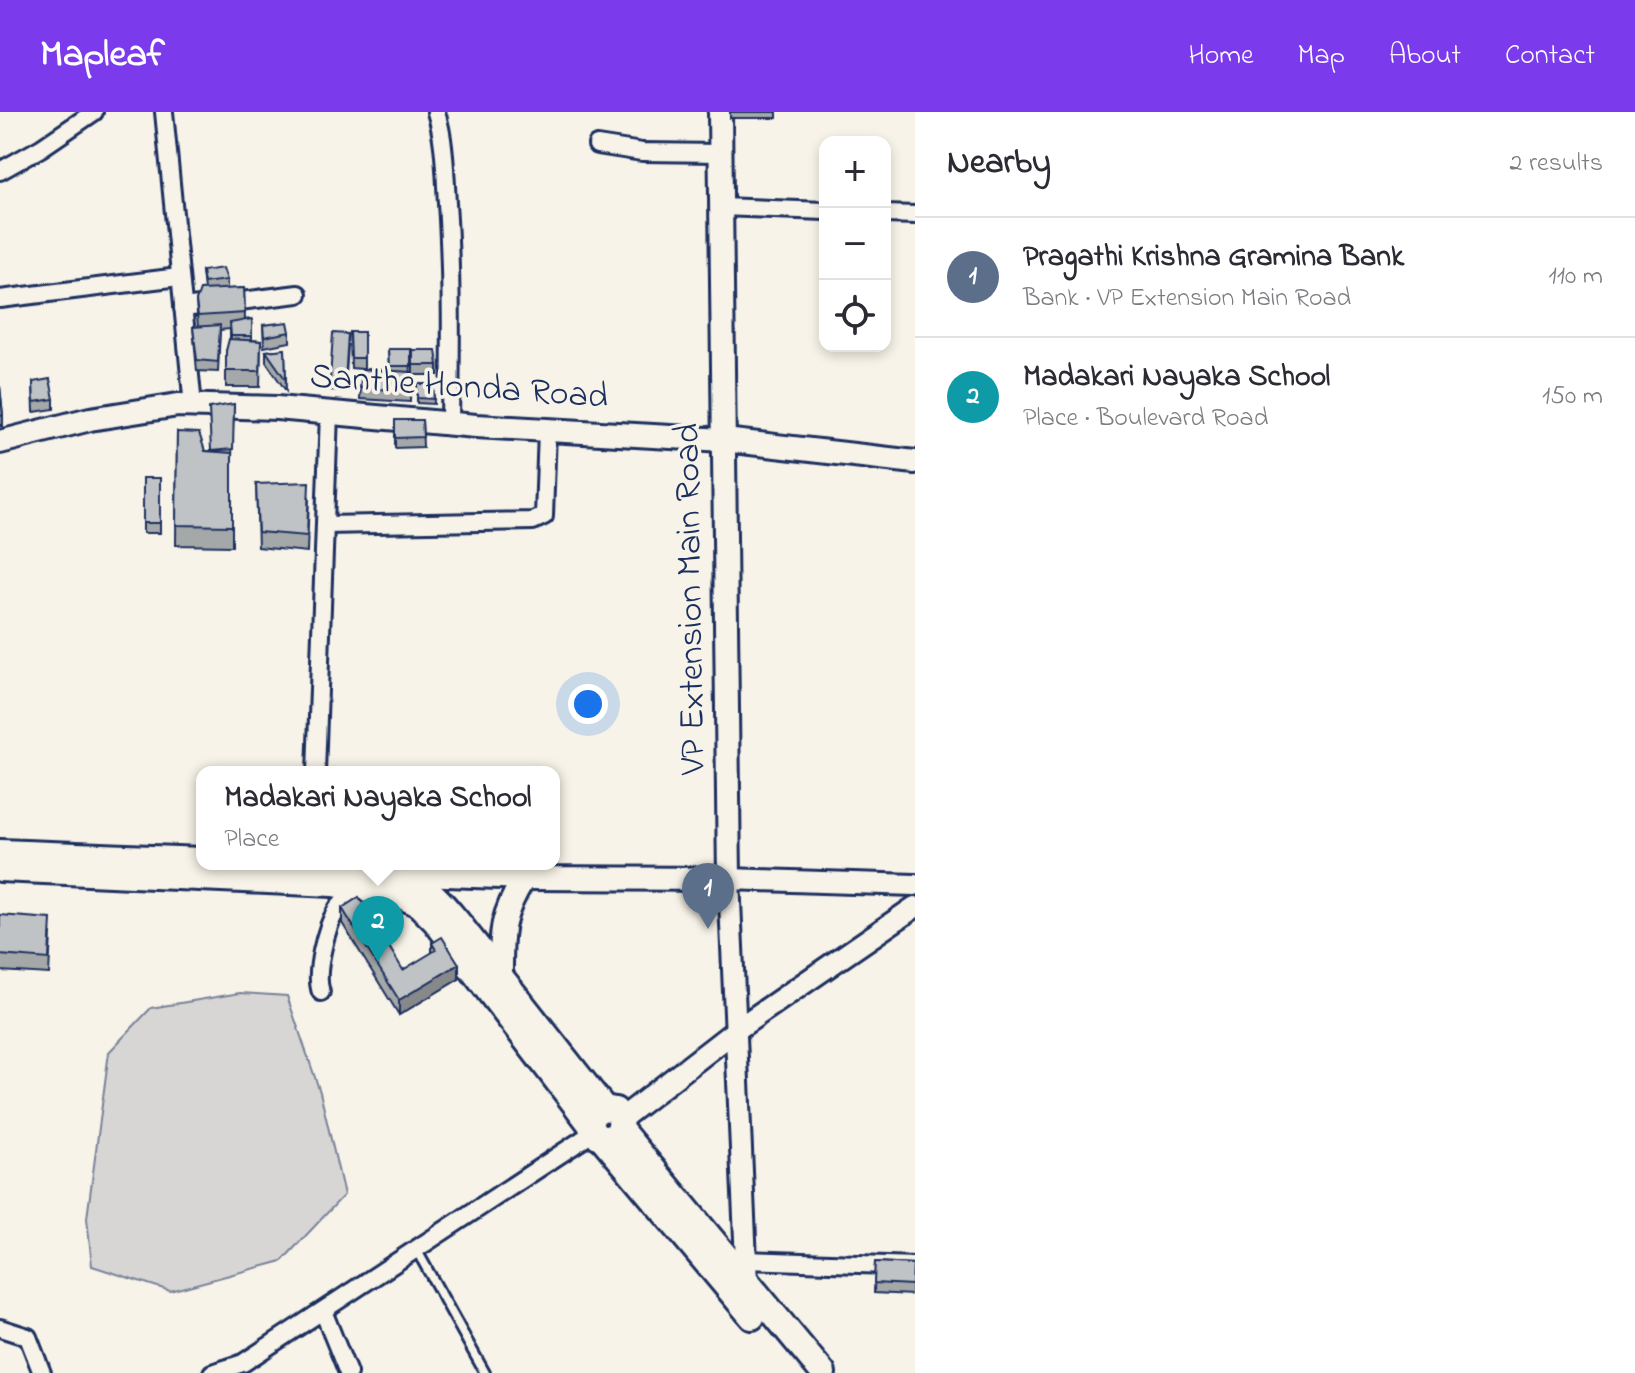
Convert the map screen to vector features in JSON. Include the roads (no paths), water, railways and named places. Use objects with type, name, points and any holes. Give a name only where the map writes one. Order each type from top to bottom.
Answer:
[{"type":"main road","name":"VP Extension Main Road","points":[[720,112],[729,879]]},
{"type":"main road","name":"Santhe Honda Road","points":[[0,442],[90,419],[178,405],[277,408],[547,430],[724,440],[915,462]]},
{"type":"main road","points":[[0,852],[196,860]]},
{"type":"main road","points":[[0,869],[370,880],[729,879]]},
{"type":"main road","points":[[332,870],[370,880],[422,887],[439,900],[501,976],[605,1125]]},
{"type":"main road","points":[[501,976],[505,912],[524,878]]},
{"type":"main road","points":[[370,880],[418,904],[435,921],[605,1125],[823,1373]]},
{"type":"main road","points":[[742,1279],[801,1373]]},
{"type":"street","points":[[0,171],[94,112]]},
{"type":"street","points":[[164,112],[193,406]]},
{"type":"street","points":[[436,112],[442,132],[449,227],[452,295],[450,423]]},
{"type":"street","points":[[597,145],[642,152],[720,153]]},
{"type":"street","points":[[721,207],[819,211]]},
{"type":"street","points":[[891,214],[915,215]]},
{"type":"street","points":[[0,299],[179,277]]},
{"type":"street","points":[[183,308],[298,294]]},
{"type":"street","points":[[316,766],[329,413]]},
{"type":"street","points":[[325,525],[533,521],[544,516],[547,430]]},
{"type":"street","points":[[915,885],[729,879],[742,1279],[915,1266]]},
{"type":"street","points":[[321,992],[318,984],[325,939],[336,910],[370,880]]},
{"type":"street","points":[[212,1373],[245,1368],[323,1311],[605,1125],[915,907]]},
{"type":"street","points":[[323,1311],[348,1373]]},
{"type":"street","points":[[0,1328],[28,1337],[42,1373]]},
{"type":"lane","points":[[416,1249],[485,1373]]},
{"type":"place","name":"Pragathi Krishna Gramina Bank","points":[[708,929]]},
{"type":"place","name":"Madakari Nayaka School","points":[[378,962]]}]
